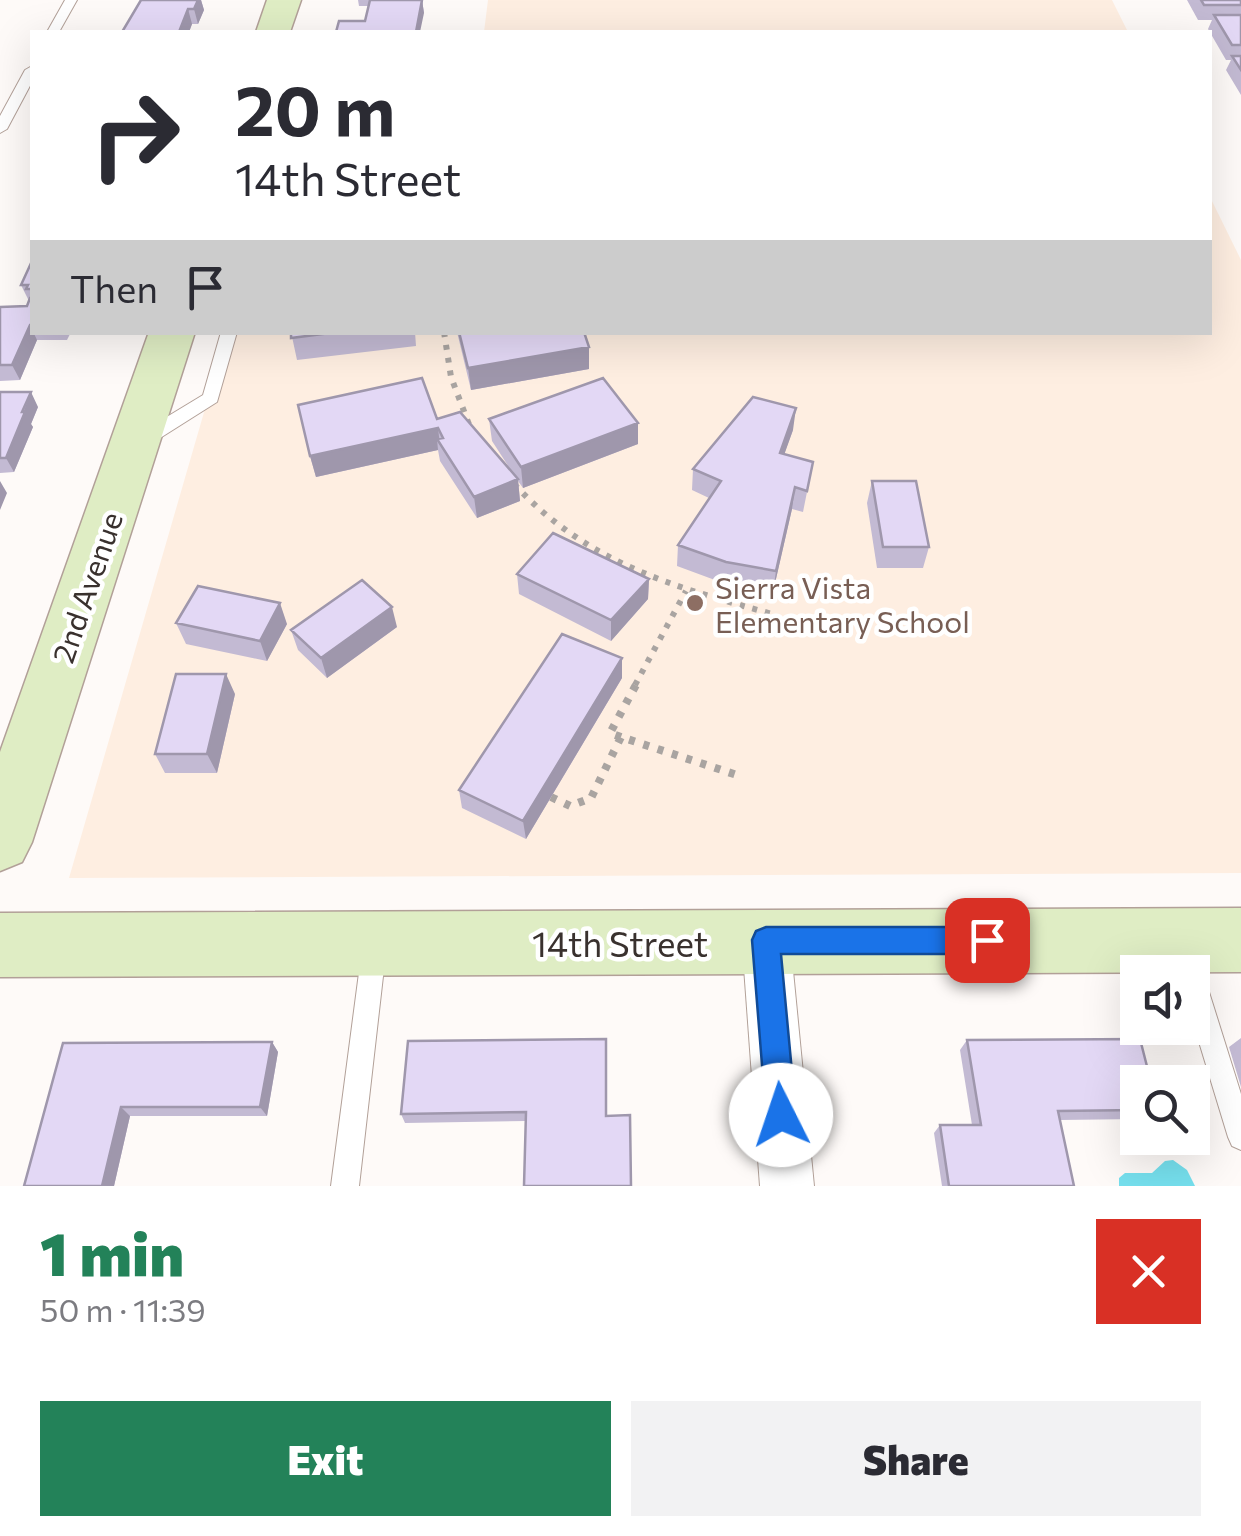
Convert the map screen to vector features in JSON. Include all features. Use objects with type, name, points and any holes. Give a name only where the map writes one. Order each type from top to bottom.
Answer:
[{"type":"street","points":[[274,30],[284,0]]},
{"type":"street","name":"2nd Avenue","points":[[0,842],[171,335]]},
{"type":"street","points":[[766,940],[787,1186]]},
{"type":"street","name":"14th Street","points":[[0,945],[766,940],[1151,955]]},
{"type":"lane","points":[[54,30],[71,0]]},
{"type":"lane","points":[[0,129],[30,74]]},
{"type":"lane","points":[[133,446],[211,398],[229,335]]},
{"type":"lane","points":[[344,1186],[375,944]]},
{"type":"lane","points":[[1210,994],[1241,1138]]},
{"type":"path","points":[[444,335],[451,377],[471,430]]},
{"type":"path","points":[[506,475],[530,504],[587,548],[660,584],[776,615]]},
{"type":"path","points":[[686,590],[610,732],[740,776]]},
{"type":"path","points":[[550,797],[570,806],[591,798],[621,737]]},
{"type":"shaded area","points":[[488,0],[1112,0],[1127,30],[484,30]]},
{"type":"shaded area","name":"Sierra Vista Elementary School","points":[[1212,201],[1241,260],[1241,873],[69,878],[226,335],[1212,335]]},
{"type":"water","points":[[1173,1160],[1187,1170],[1195,1186],[1119,1186],[1119,1178],[1125,1173],[1152,1173],[1165,1161]]},
{"type":"building","points":[[141,0],[198,0],[194,9],[188,9],[180,30],[123,30]]},
{"type":"building","points":[[370,0],[422,0],[416,30],[337,30],[339,21],[365,21]]},
{"type":"building","points":[[1201,0],[1241,0],[1241,5],[1204,5]]},
{"type":"building","points":[[1214,15],[1241,15],[1241,45],[1232,45]]},
{"type":"building","points":[[1232,56],[1241,56],[1241,70]]},
{"type":"building","points":[[30,265],[30,289],[21,285]]},
{"type":"building","points":[[30,298],[30,325],[12,365],[0,365],[0,307],[27,306]]},
{"type":"building","points":[[460,335],[585,335],[589,347],[468,368]]},
{"type":"building","points":[[422,378],[437,419],[460,412],[518,479],[474,497],[437,439],[443,438],[438,428],[310,456],[298,405]]},
{"type":"building","points":[[603,378],[638,423],[521,467],[489,419]]},
{"type":"building","points":[[0,392],[31,392],[6,458],[0,458]]},
{"type":"building","points":[[753,397],[796,408],[780,453],[813,462],[807,491],[795,487],[776,571],[726,562],[678,545],[721,481],[693,469]]},
{"type":"building","points":[[872,481],[916,481],[929,547],[883,547]]},
{"type":"building","points":[[553,533],[649,579],[611,620],[517,574]]},
{"type":"building","points":[[362,580],[392,607],[321,658],[291,630]]},
{"type":"building","points":[[198,586],[280,603],[260,641],[176,623]]},
{"type":"building","points":[[562,634],[622,658],[523,821],[459,790]]},
{"type":"building","points":[[176,674],[226,674],[207,754],[155,754]]},
{"type":"building","points":[[606,1039],[606,1116],[630,1115],[631,1186],[524,1186],[526,1112],[401,1114],[408,1041]]},
{"type":"building","points":[[1120,1039],[1120,1045],[1142,1045],[1147,1065],[1120,1065],[1120,1110],[1058,1111],[1074,1186],[949,1186],[940,1125],[981,1125],[967,1040]]},
{"type":"building","points":[[272,1042],[260,1107],[121,1107],[102,1186],[24,1186],[63,1043]]},
{"type":"place","name":"Sierra Vista Elementary School","points":[[695,603]]},
{"type":"route","points":[[781,1115],[766,940],[987,940]]}]
